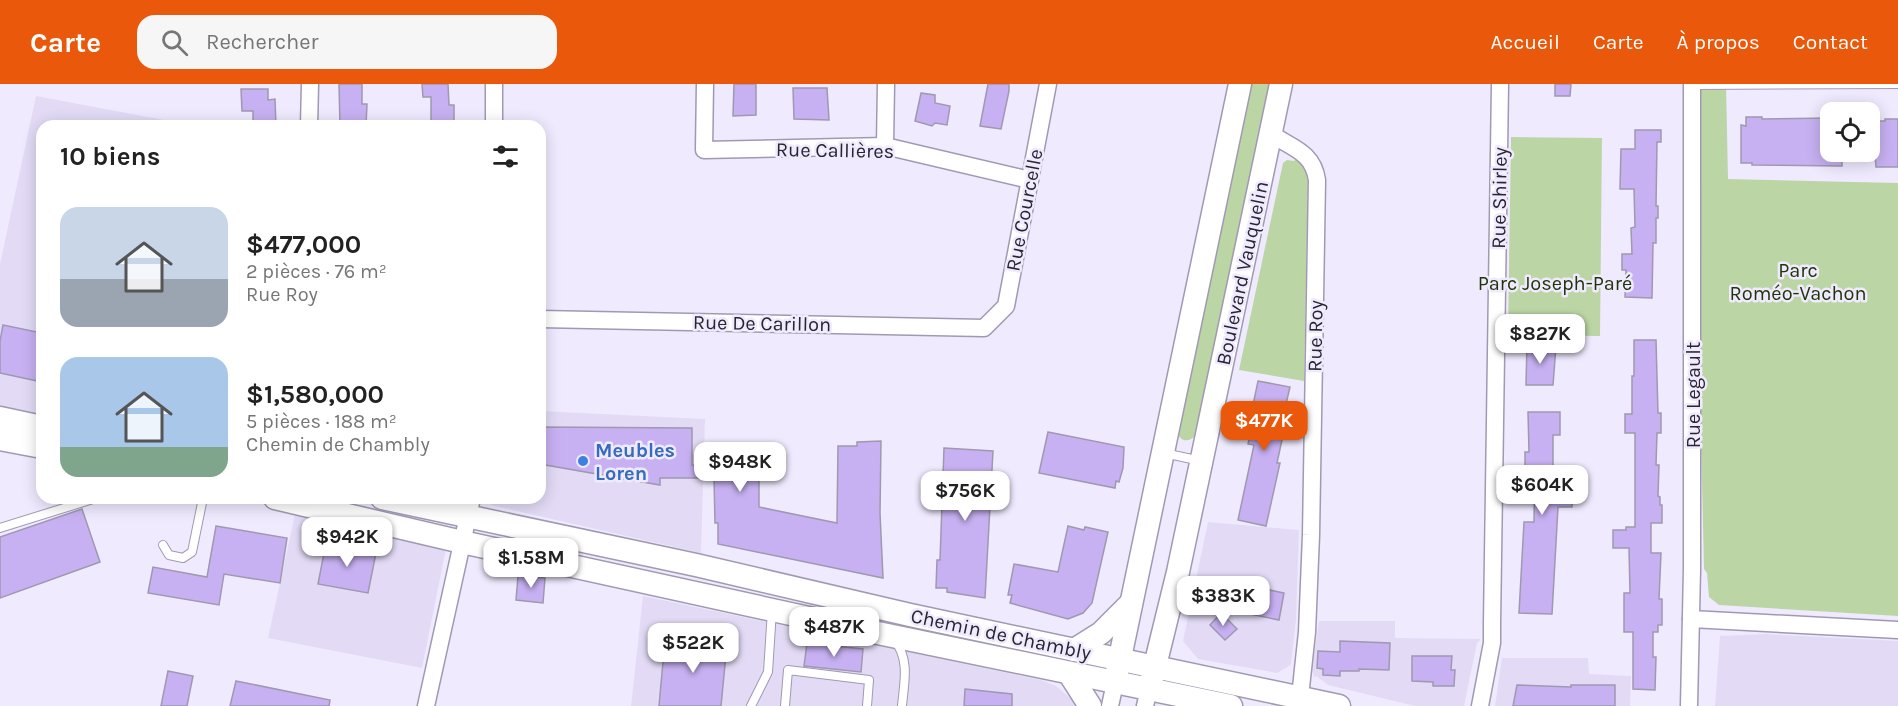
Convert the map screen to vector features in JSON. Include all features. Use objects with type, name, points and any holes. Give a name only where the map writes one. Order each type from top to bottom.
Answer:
[{"type":"main road","name":"Boulevard Vauquelin","points":[[1115,683],[1240,84]]},
{"type":"main road","name":"Boulevard Vauquelin","points":[[1150,687],[1178,572],[1281,84]]},
{"type":"main road","points":[[0,418],[36,426]]},
{"type":"main road","points":[[0,439],[36,446]]},
{"type":"main road","name":"Chemin de Chambly","points":[[300,504],[462,542],[1115,683],[1339,706]]},
{"type":"main road","name":"Chemin de Chambly","points":[[441,504],[471,507],[696,565],[901,613],[1120,659],[1150,687],[1231,706]]},
{"type":"main road","points":[[1074,650],[1101,633],[1131,603]]},
{"type":"main road","points":[[1070,673],[1090,706]]},
{"type":"street","points":[[309,120],[310,84]]},
{"type":"street","points":[[494,84],[494,120]]},
{"type":"street","name":"Rue Callières","points":[[705,84],[704,150],[885,146],[1029,180]]},
{"type":"street","points":[[885,146],[886,84]]},
{"type":"street","name":"Rue Courcelle","points":[[984,328],[1006,306],[1048,84]]},
{"type":"street","name":"Rue Shirley","points":[[1480,706],[1492,643],[1500,84]]},
{"type":"street","name":"Rue Legault","points":[[1689,706],[1693,368],[1692,84]]},
{"type":"street","name":"Rue Roy","points":[[1270,134],[1307,156],[1312,162],[1317,180],[1311,535],[1307,632],[1299,702]]},
{"type":"street","name":"Rue De Carillon","points":[[546,319],[984,328]]},
{"type":"street","points":[[426,706],[471,507]]},
{"type":"street","points":[[1690,619],[1898,630]]},
{"type":"street","points":[[1110,706],[1115,683]]},
{"type":"lane","points":[[1692,84],[1898,84]]},
{"type":"lane","points":[[1163,453],[1201,462]]},
{"type":"lane","points":[[0,528],[77,504]]},
{"type":"lane","points":[[163,545],[169,555],[183,558],[192,552],[202,504]]},
{"type":"lane","points":[[752,706],[768,672],[772,610]]},
{"type":"lane","points":[[892,636],[901,648],[906,662],[902,706]]},
{"type":"lane","points":[[785,706],[788,670],[869,680],[867,706]]},
{"type":"shaded area","points":[[36,96],[164,120],[36,120],[36,426],[0,418],[0,264]]},
{"type":"shaded area","points":[[546,411],[705,419],[701,553],[491,505],[546,504]]},
{"type":"shaded area","points":[[295,514],[446,549],[422,668],[268,638]]},
{"type":"shaded area","points":[[1208,522],[1299,530],[1296,620],[1291,664],[1277,673],[1198,659],[1183,641]]},
{"type":"shaded area","points":[[643,596],[1041,680],[1056,686],[1076,703],[1076,706],[631,706]]},
{"type":"shaded area","points":[[1319,621],[1395,621],[1395,638],[1481,639],[1477,643],[1464,706],[1415,706],[1328,685],[1316,676],[1314,677],[1312,668]]},
{"type":"shaded area","points":[[1766,634],[1898,641],[1898,706],[1715,706],[1720,636]]},
{"type":"shaded area","points":[[1502,658],[1588,658],[1589,674],[1631,676],[1630,706],[1495,706]]},
{"type":"green space","points":[[1250,84],[1272,84],[1196,435],[1185,440],[1180,438],[1177,432]]},
{"type":"green space","name":"Parc Roméo-Vachon","points":[[1693,84],[1726,84],[1728,179],[1898,183],[1898,616],[1719,605],[1709,597],[1707,573],[1704,569]]},
{"type":"green space","name":"Parc Joseph-Paré","points":[[1511,137],[1602,138],[1600,336],[1508,335]]},
{"type":"green space","points":[[1296,159],[1305,166],[1308,175],[1304,381],[1239,370],[1283,163]]},
{"type":"building","points":[[339,84],[362,84],[362,104],[367,104],[366,120],[340,120]]},
{"type":"building","points":[[422,84],[448,84],[449,105],[454,105],[454,120],[431,120],[431,97],[423,97]]},
{"type":"building","points":[[734,84],[756,84],[756,115],[733,116]]},
{"type":"building","points":[[988,84],[1009,84],[1001,129],[980,126]]},
{"type":"building","points":[[1555,84],[1571,84],[1570,96],[1555,96]]},
{"type":"building","points":[[793,88],[827,88],[829,120],[794,119]]},
{"type":"building","points":[[241,89],[268,89],[268,100],[275,99],[276,120],[253,120],[253,111],[242,111]]},
{"type":"building","points":[[921,93],[935,95],[935,103],[950,106],[947,125],[935,123],[932,126],[915,121]]},
{"type":"building","points":[[1746,117],[1820,118],[1820,162],[1842,162],[1842,166],[1741,163],[1741,125],[1746,126]]},
{"type":"building","points":[[1885,119],[1898,119],[1898,167],[1876,167],[1876,162],[1880,162],[1880,121],[1885,121]]},
{"type":"building","points":[[1635,130],[1661,130],[1661,142],[1657,142],[1656,206],[1658,206],[1658,218],[1656,218],[1656,243],[1653,243],[1652,298],[1625,297],[1626,270],[1622,270],[1622,254],[1632,254],[1631,228],[1635,227],[1634,189],[1620,189],[1621,149],[1635,149]]},
{"type":"building","points":[[3,325],[36,332],[36,381],[0,373],[0,341]]},
{"type":"building","points":[[1634,340],[1656,340],[1658,413],[1661,413],[1661,433],[1657,433],[1656,465],[1659,465],[1658,496],[1660,505],[1662,505],[1662,523],[1651,523],[1651,553],[1661,553],[1659,599],[1662,599],[1662,625],[1658,625],[1658,632],[1653,632],[1653,657],[1656,657],[1655,690],[1633,689],[1633,632],[1624,632],[1624,593],[1630,593],[1629,548],[1613,548],[1613,530],[1635,527],[1635,433],[1625,433],[1625,414],[1632,414]]},
{"type":"building","points":[[1527,344],[1556,346],[1553,385],[1526,385]]},
{"type":"building","points":[[1258,381],[1290,387],[1281,425],[1285,426],[1277,463],[1280,463],[1266,526],[1238,520],[1254,445],[1248,444],[1257,406],[1253,405]]},
{"type":"building","points":[[1528,412],[1560,412],[1560,435],[1553,435],[1553,484],[1573,484],[1572,507],[1558,507],[1552,614],[1519,613],[1524,522],[1534,522],[1535,474],[1525,474],[1525,452],[1529,452]]},
{"type":"building","points":[[546,427],[692,428],[692,465],[759,466],[759,507],[837,523],[838,446],[857,446],[857,442],[881,441],[880,513],[883,578],[718,544],[714,478],[660,478],[660,485],[546,465]]},
{"type":"building","points":[[1048,432],[1124,447],[1123,468],[1115,488],[1039,473]]},
{"type":"building","points":[[944,448],[993,451],[985,598],[947,592],[947,588],[936,588],[937,560],[940,560]]},
{"type":"building","points":[[82,509],[100,562],[0,598],[0,537]]},
{"type":"building","points":[[216,526],[287,538],[280,583],[224,574],[219,605],[148,593],[153,567],[207,577]]},
{"type":"building","points":[[1068,526],[1108,532],[1092,603],[1083,613],[1068,619],[1010,603],[1012,595],[1008,595],[1014,564],[1058,572]]},
{"type":"building","points":[[326,543],[376,553],[368,593],[318,584]]},
{"type":"building","points":[[518,576],[545,578],[543,603],[516,600]]},
{"type":"building","points":[[1240,584],[1284,593],[1279,620],[1235,611]]},
{"type":"building","points":[[1221,613],[1237,629],[1225,640],[1210,625]]},
{"type":"building","points":[[665,640],[727,644],[721,706],[659,706]]},
{"type":"building","points":[[1340,641],[1390,643],[1389,670],[1359,669],[1359,671],[1340,671],[1340,676],[1323,675],[1323,669],[1317,668],[1318,651],[1340,652]]},
{"type":"building","points":[[807,643],[863,649],[861,672],[804,666]]},
{"type":"building","points":[[1412,656],[1452,656],[1451,670],[1455,670],[1454,686],[1433,686],[1433,682],[1412,681]]},
{"type":"building","points":[[168,671],[193,676],[187,706],[161,706]]},
{"type":"building","points":[[236,681],[330,700],[329,706],[230,706]]},
{"type":"building","points":[[1517,685],[1571,687],[1571,685],[1615,685],[1615,706],[1513,706]]},
{"type":"building","points":[[965,689],[1012,694],[1012,706],[964,706]]},
{"type":"place","name":"Meubles Loren","points":[[583,461]]}]
